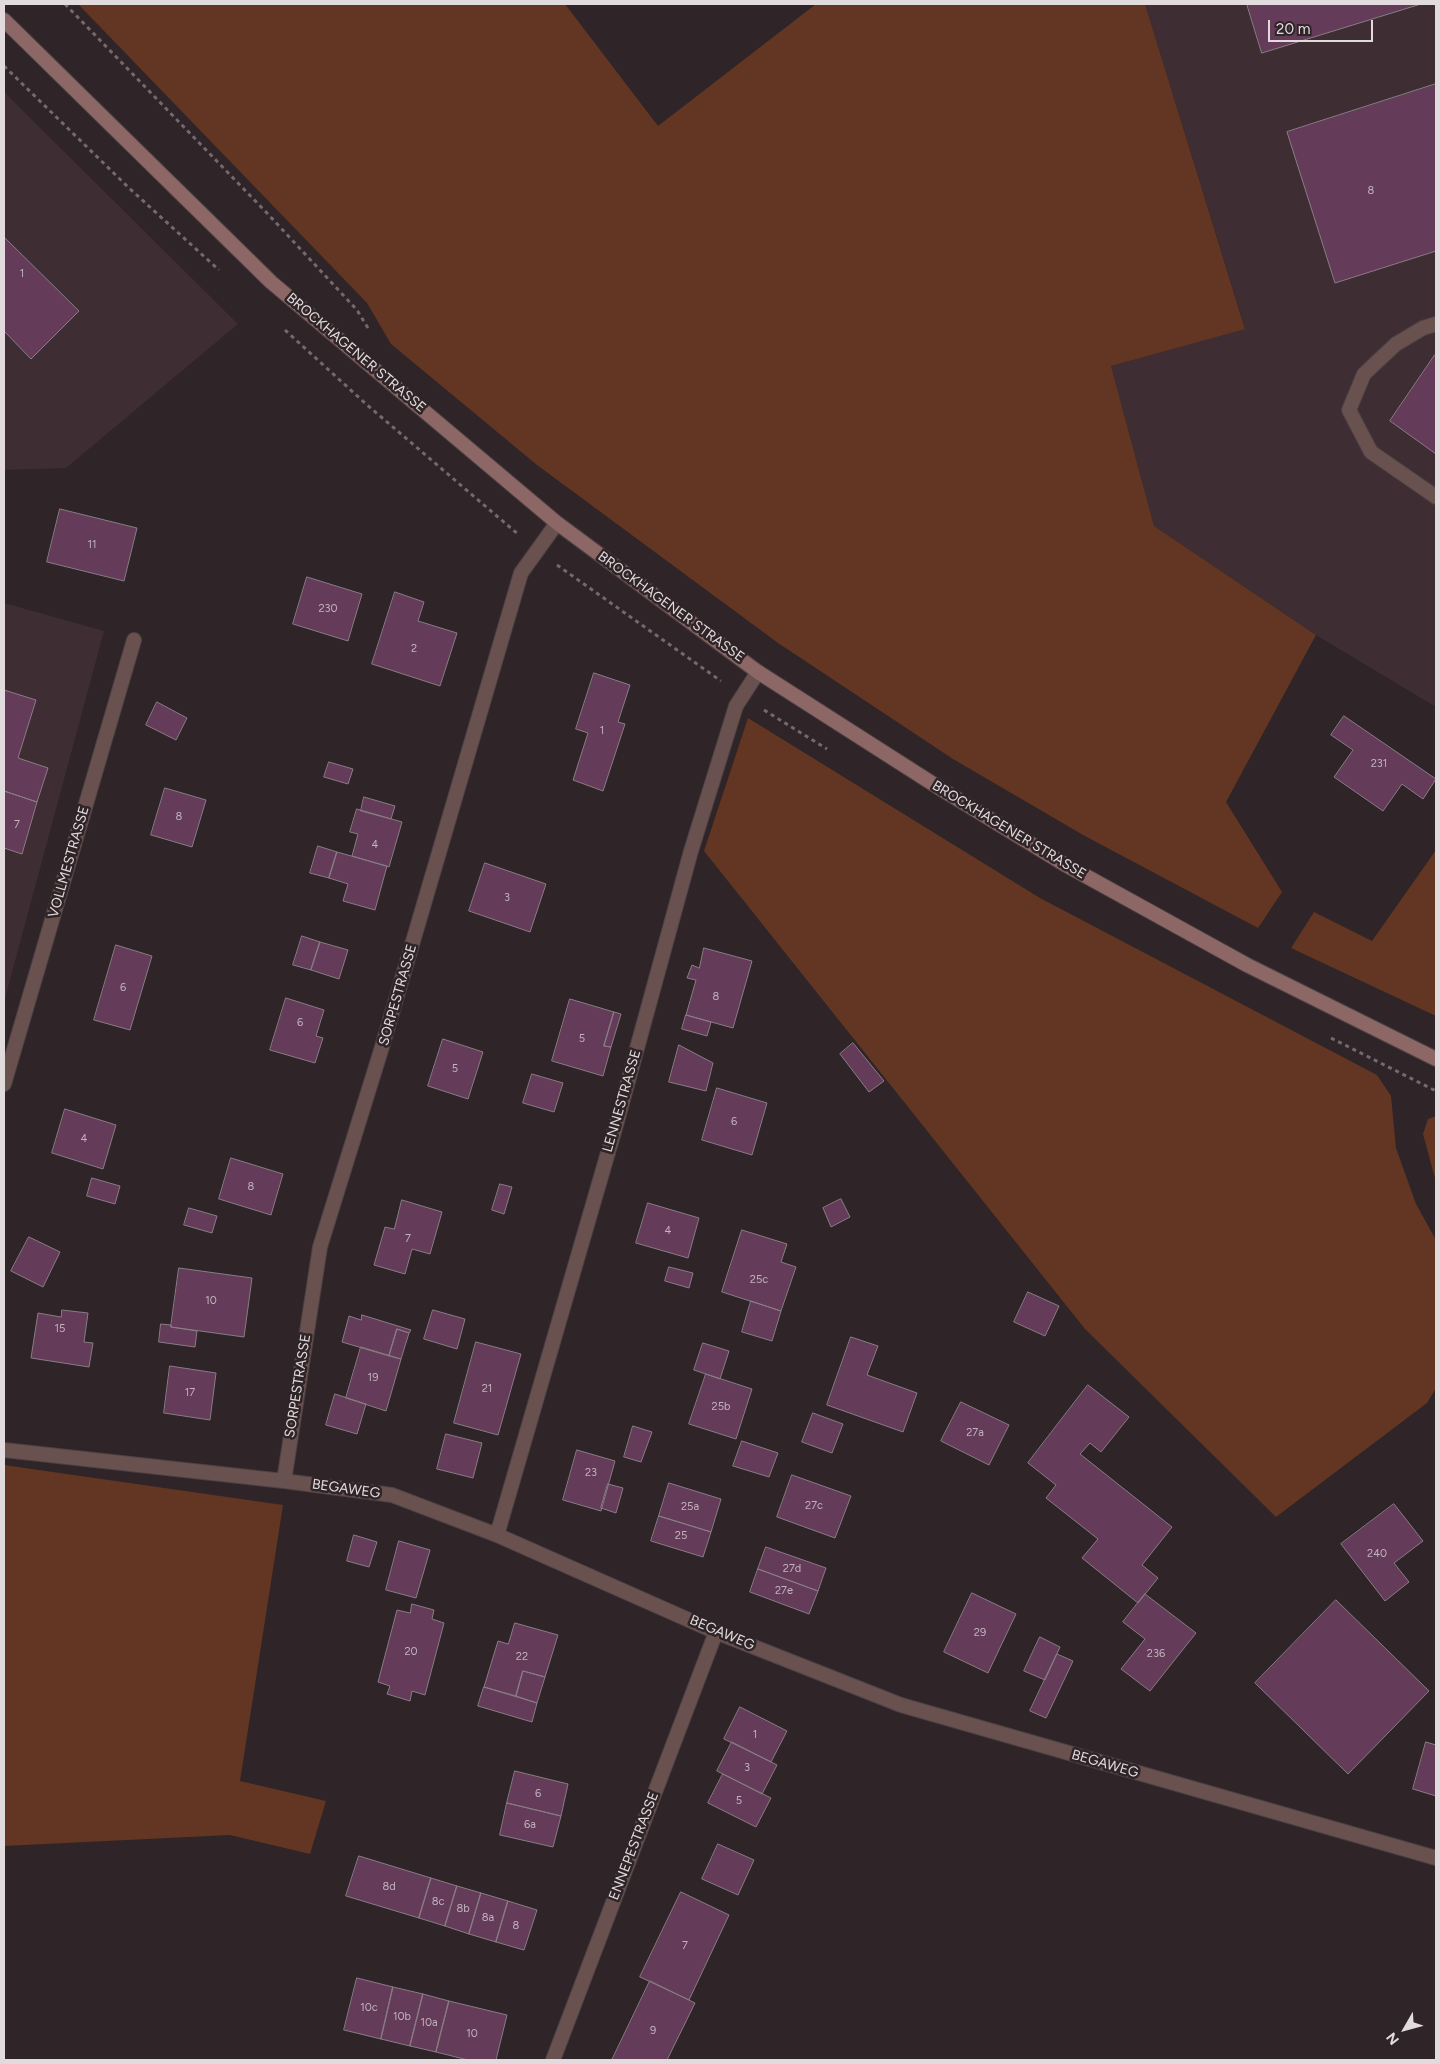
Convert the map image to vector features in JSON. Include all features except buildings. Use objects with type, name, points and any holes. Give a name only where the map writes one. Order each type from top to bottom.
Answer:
[{"type":"main road","name":"BROCKHAGENER STRASSE","points":[[4,20],[271,282],[556,523],[758,672],[941,789],[1064,864],[1248,965],[1436,1059]]},
{"type":"street","points":[[1436,324],[1423,328],[1396,344],[1364,374],[1349,410],[1371,452],[1436,497]]},
{"type":"street","name":"SORPESTRASSE","points":[[284,1481],[320,1247],[385,1038],[522,573],[556,523]]},
{"type":"street","name":"VOLLMESTRASSE","points":[[4,1084],[134,640]]},
{"type":"street","name":"LENNESTRASSE","points":[[497,1535],[616,1125],[691,851],[736,706],[758,672]]},
{"type":"street","name":"BEGAWEG","points":[[4,1450],[392,1495],[497,1535],[716,1632],[901,1705],[1436,1858]]},
{"type":"street","name":"ENNEPESTRASSE","points":[[553,2060],[716,1632]]},
{"type":"path","points":[[65,4],[299,247],[357,310],[371,334]]},
{"type":"shaded area","points":[[78,4],[565,4],[658,126],[816,4],[1145,4],[1245,329],[1111,366],[1154,526],[1316,635],[1226,802],[1282,892],[1258,928],[1083,835],[953,759],[778,643],[537,465],[391,344],[367,303]]},
{"type":"shaded area","points":[[1145,4],[1436,4],[1436,707],[1316,635],[1154,526],[1111,366],[1245,328]]},
{"type":"shaded area","points":[[4,92],[238,324],[66,468],[4,470]]},
{"type":"shaded area","points":[[4,603],[104,631],[4,1002]]},
{"type":"shaded area","points":[[748,718],[1040,898],[1377,1075],[1391,1096],[1396,1148],[1416,1204],[1436,1240],[1436,1388],[1427,1403],[1276,1517],[1085,1329],[704,851]]},
{"type":"shaded area","points":[[1436,850],[1436,1016],[1291,948],[1314,912],[1372,941]]},
{"type":"shaded area","points":[[1436,1116],[1436,1182],[1423,1134],[1428,1119]]},
{"type":"shaded area","points":[[4,1465],[283,1505],[240,1781],[326,1801],[310,1854],[230,1835],[4,1846]]}]
